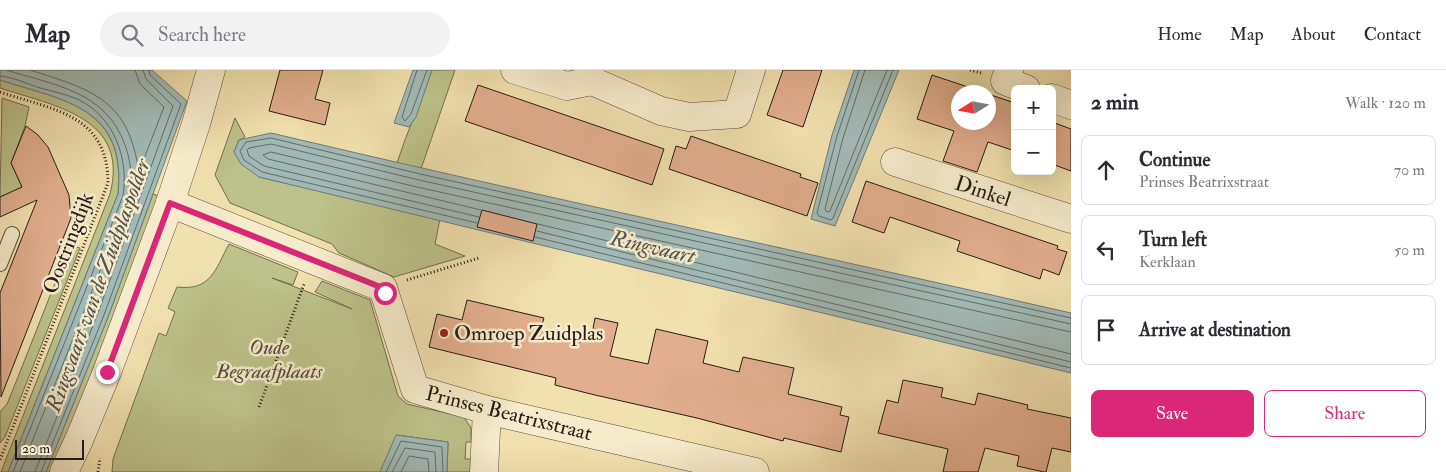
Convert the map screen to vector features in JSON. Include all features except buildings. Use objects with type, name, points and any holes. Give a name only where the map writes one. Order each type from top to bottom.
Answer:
[{"type":"street","points":[[64,472],[80,440],[170,203],[196,124],[211,70]]},
{"type":"street","points":[[196,124],[222,70]]},
{"type":"street","points":[[516,70],[567,86],[590,76],[661,111],[689,116],[737,114],[751,70]]},
{"type":"street","points":[[1009,70],[1005,81],[1016,85]]},
{"type":"street","points":[[1056,99],[1071,105]]},
{"type":"street","name":"Dinkel","points":[[894,162],[1071,219]]},
{"type":"street","points":[[170,203],[383,288],[385,293]]},
{"type":"street","name":"Prinses Beatrixstraat","points":[[385,293],[415,389],[487,410],[755,472]]},
{"type":"street","points":[[484,472],[487,410]]},
{"type":"street","points":[[76,472],[80,440]]},
{"type":"lane","points":[[0,264],[12,234]]},
{"type":"path","name":"Oostringdijk","points":[[0,92],[79,120],[94,133],[103,148],[108,163],[108,183],[2,450],[0,460]]},
{"type":"path","points":[[385,293],[401,282],[479,258]]},
{"type":"path","points":[[259,407],[302,288],[315,260]]},
{"type":"green space","points":[[432,70],[455,70],[421,169],[397,163]]},
{"type":"green space","points":[[0,80],[47,94],[87,112],[102,125],[112,142],[118,165],[118,194],[8,472],[1,472],[110,194],[113,168],[109,147],[98,131],[83,119],[43,101],[0,88]]},
{"type":"green space","points":[[2,98],[29,107],[25,126],[11,163],[22,187],[0,197]]},
{"type":"green space","points":[[235,118],[245,137],[239,140],[234,152],[259,177],[440,219],[435,244],[465,256],[394,277],[339,253],[332,244],[230,203],[215,175]]},
{"type":"green space","points":[[153,194],[159,196],[54,472],[46,472],[108,317]]},
{"type":"green space","name":"Oude Begraafplaats","points":[[229,244],[298,272],[293,285],[272,278],[352,309],[315,292],[322,281],[370,300],[398,396],[407,404],[464,417],[471,428],[471,442],[466,442],[465,459],[474,459],[473,472],[447,472],[448,442],[397,435],[380,472],[112,472],[113,459],[159,333],[166,336],[175,312],[168,308],[177,287],[198,286],[205,282],[215,270]]},
{"type":"green space","points":[[70,245],[80,248],[5,437],[0,443],[0,412],[7,404]]},
{"type":"water","name":"Ringvaart van de Zuidplaspolder","points":[[0,70],[152,70],[187,101],[108,317],[46,472],[8,472],[118,194],[118,165],[112,142],[102,125],[87,112],[47,94],[0,80]]},
{"type":"water","points":[[413,70],[432,70],[416,117],[409,127],[394,123]]},
{"type":"water","points":[[854,70],[899,70],[835,226],[811,219],[832,135]]},
{"type":"water","name":"Ringvaart","points":[[271,133],[1071,313],[1071,373],[259,177],[241,164],[234,152],[239,140]]},
{"type":"water","points":[[396,435],[448,442],[447,472],[380,472]]},
{"type":"place","name":"Omroep Zuidplas","points":[[444,333]]},
{"type":"route","points":[[107,372],[170,203],[383,288],[385,293]]}]
